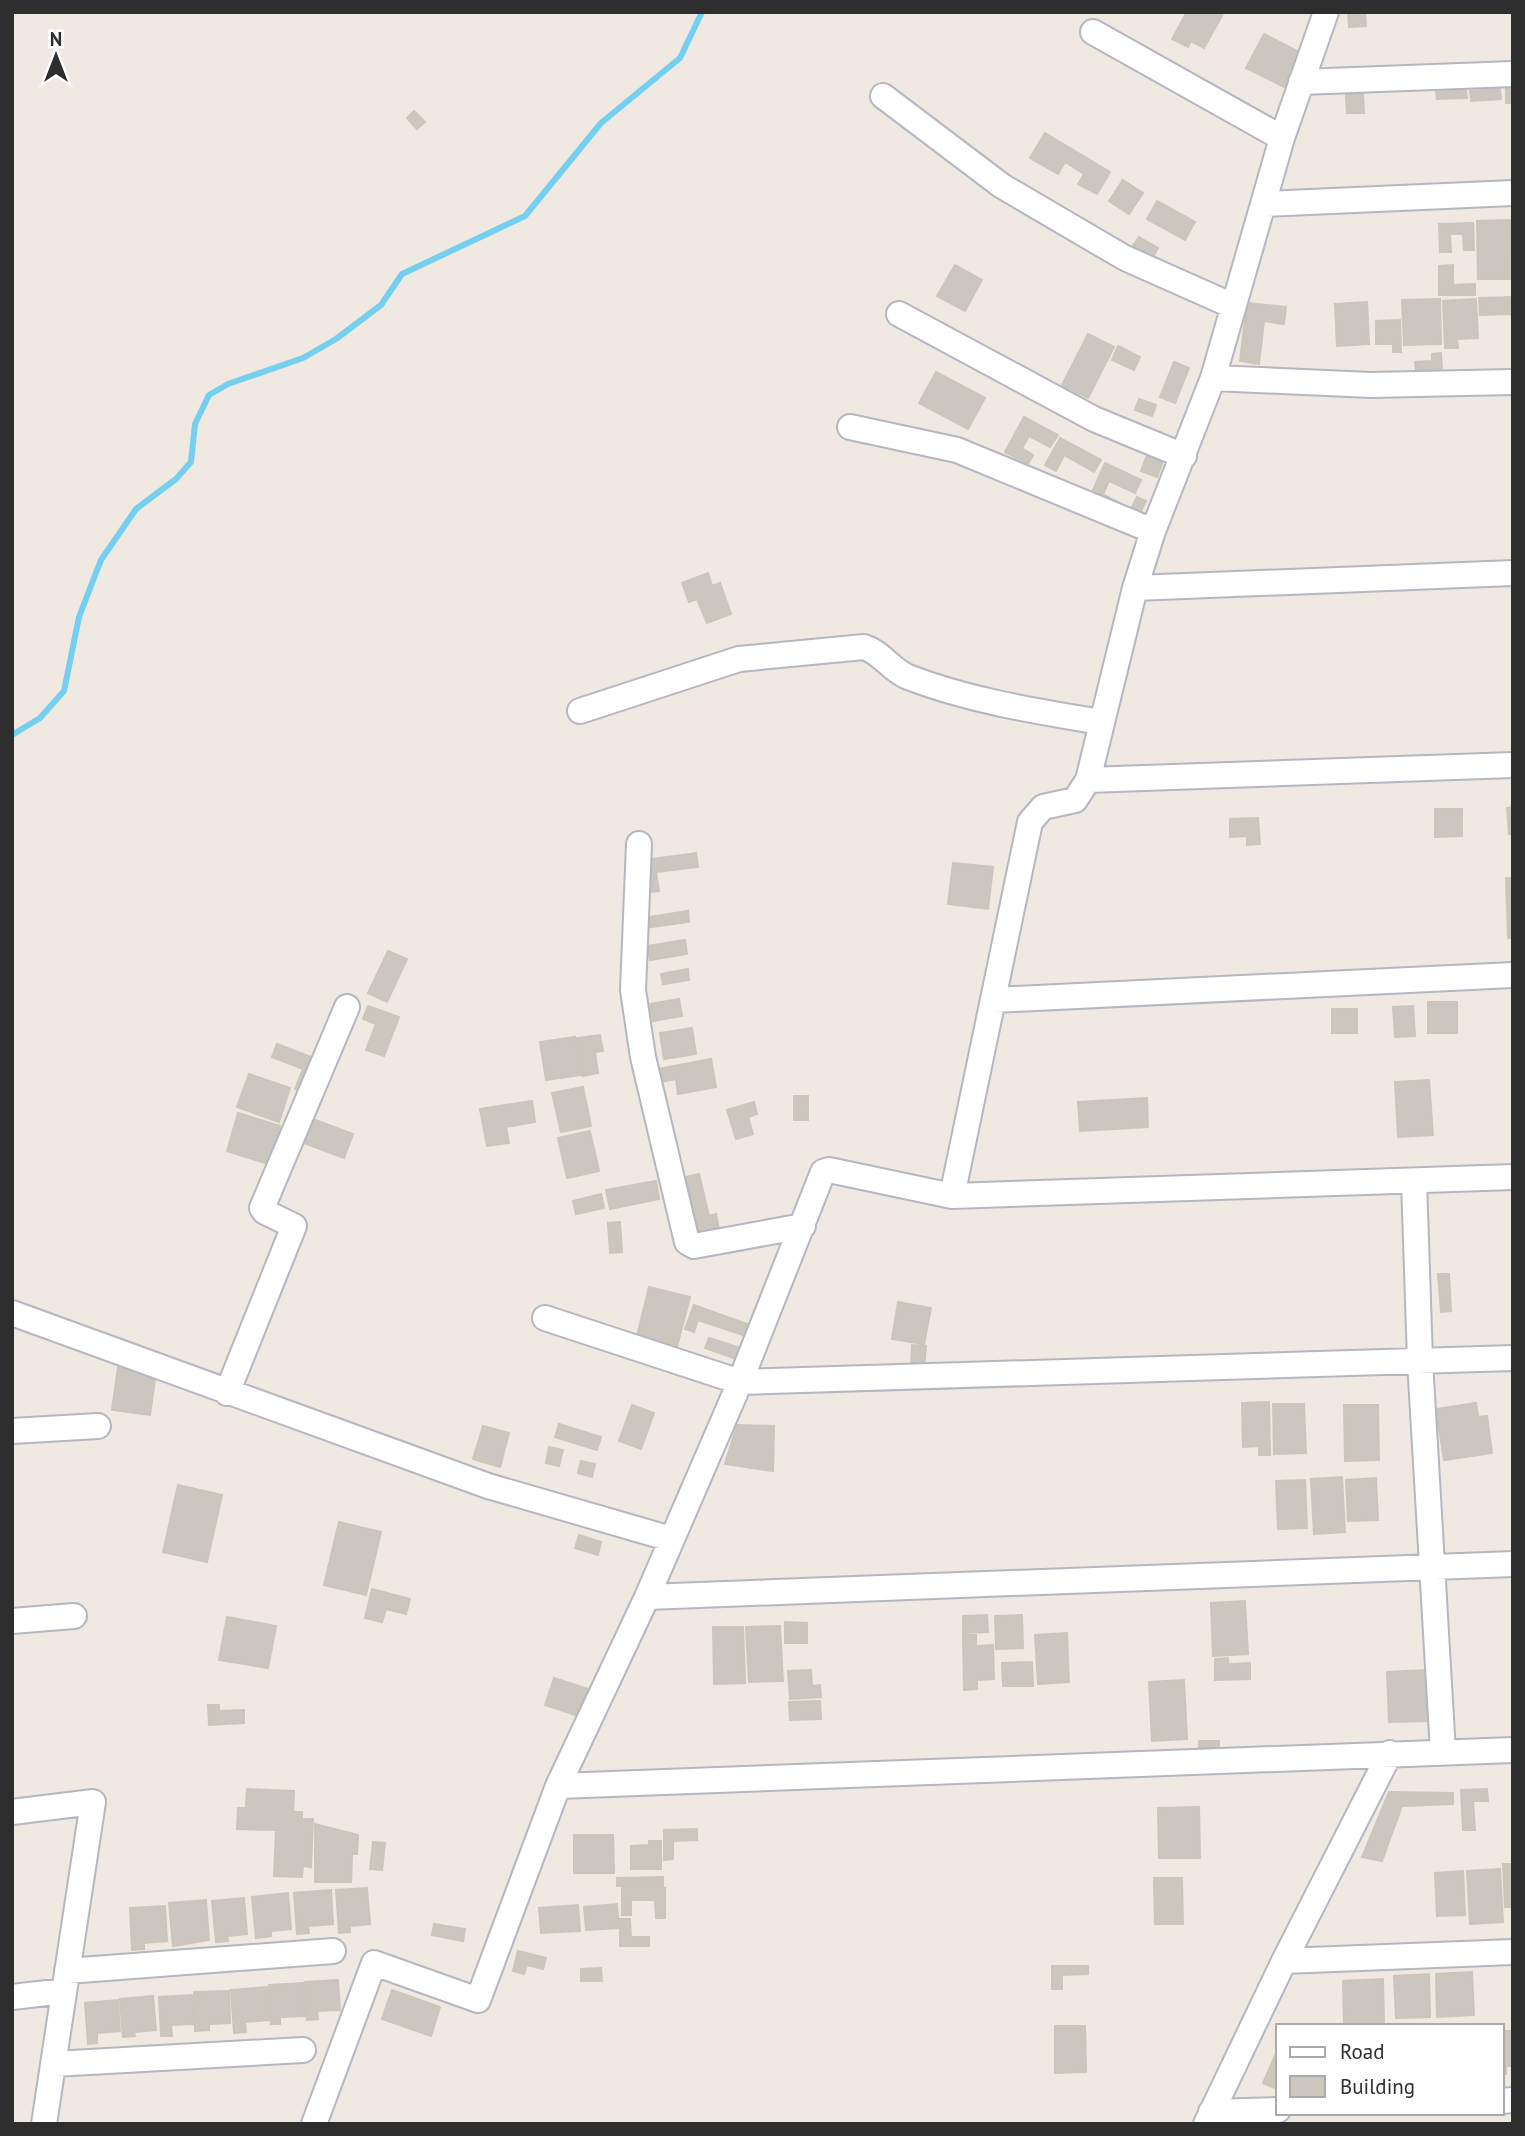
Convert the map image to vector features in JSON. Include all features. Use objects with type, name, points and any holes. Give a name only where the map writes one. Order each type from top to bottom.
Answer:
[{"type":"street","points":[[952,1196],[1031,822],[1042,807],[1075,800],[1088,780],[1135,588],[1153,531],[1213,378],[1282,138],[1326,12]]},
{"type":"street","points":[[1093,32],[1282,138]]},
{"type":"street","points":[[1301,82],[1513,74]]},
{"type":"street","points":[[883,96],[1002,186],[1125,258],[1233,306]]},
{"type":"street","points":[[1264,204],[1513,193]]},
{"type":"street","points":[[899,314],[1094,419],[1184,456]]},
{"type":"street","points":[[1213,378],[1371,385],[1513,382]]},
{"type":"street","points":[[850,427],[957,450],[1153,531]]},
{"type":"street","points":[[1135,588],[1513,573]]},
{"type":"street","points":[[580,711],[738,659],[864,647],[873,650],[904,676],[979,699],[1101,722]]},
{"type":"street","points":[[1088,780],[1513,765]]},
{"type":"street","points":[[639,844],[633,990],[643,1057],[687,1242],[694,1246],[803,1226]]},
{"type":"street","points":[[995,1000],[1513,975]]},
{"type":"street","points":[[227,1393],[294,1226],[262,1208],[347,1007]]},
{"type":"street","points":[[314,2124],[374,1963],[478,2000],[558,1786],[647,1597],[740,1382],[826,1170],[952,1196],[1513,1177]]},
{"type":"street","points":[[1414,1181],[1420,1360],[1443,1752]]},
{"type":"street","points":[[12,1313],[488,1486],[671,1538]]},
{"type":"street","points":[[545,1318],[740,1382],[1513,1358]]},
{"type":"street","points":[[12,1432],[98,1426]]},
{"type":"street","points":[[647,1597],[1513,1564]]},
{"type":"street","points":[[12,1621],[74,1616]]},
{"type":"street","points":[[558,1786],[1513,1750]]},
{"type":"street","points":[[1209,2118],[1284,1961],[1390,1753]]},
{"type":"street","points":[[12,1812],[93,1802],[44,2124]]},
{"type":"street","points":[[12,1997],[65,1981],[333,1951]]},
{"type":"street","points":[[1284,1961],[1513,1952]]},
{"type":"street","points":[[54,2064],[303,2050]]},
{"type":"street","points":[[1209,2118],[1276,2110]]},
{"type":"building","points":[[1187,12],[1224,12],[1204,48],[1191,41],[1188,47],[1172,39]]},
{"type":"building","points":[[1348,12],[1365,12],[1366,26],[1349,27]]},
{"type":"building","points":[[1264,34],[1303,54],[1286,88],[1246,68]]},
{"type":"building","points":[[1506,87],[1513,87],[1513,103],[1506,103]]},
{"type":"building","points":[[1500,89],[1501,99],[1471,101],[1470,91]]},
{"type":"building","points":[[1466,90],[1467,98],[1437,99],[1436,91]]},
{"type":"building","points":[[1363,94],[1364,113],[1347,113],[1346,95]]},
{"type":"building","points":[[414,111],[425,122],[417,129],[407,118]]},
{"type":"building","points":[[1045,133],[1110,172],[1097,194],[1078,184],[1084,174],[1065,162],[1058,174],[1030,158]]},
{"type":"building","points":[[1123,180],[1143,193],[1129,214],[1109,201]]},
{"type":"building","points":[[1157,201],[1195,222],[1185,240],[1147,219]]},
{"type":"building","points":[[1511,220],[1512,279],[1478,279],[1477,221]]},
{"type":"building","points":[[1473,223],[1474,250],[1464,250],[1463,234],[1450,234],[1451,252],[1440,252],[1439,224]]},
{"type":"building","points":[[1139,237],[1158,248],[1152,259],[1132,247]]},
{"type":"building","points":[[955,265],[982,280],[965,311],[937,296]]},
{"type":"building","points":[[1453,265],[1453,285],[1475,284],[1475,295],[1439,295],[1439,266]]},
{"type":"building","points":[[1512,297],[1512,314],[1480,315],[1479,298]]},
{"type":"building","points":[[1440,299],[1441,344],[1404,345],[1402,300]]},
{"type":"building","points":[[1476,299],[1478,338],[1457,339],[1458,348],[1445,348],[1443,301]]},
{"type":"building","points":[[1367,302],[1369,344],[1337,346],[1335,304]]},
{"type":"building","points":[[1247,303],[1286,307],[1284,324],[1264,321],[1259,364],[1240,361]]},
{"type":"building","points":[[1400,320],[1401,352],[1393,352],[1393,344],[1376,344],[1376,321]]},
{"type":"building","points":[[1088,334],[1114,347],[1088,398],[1062,385]]},
{"type":"building","points":[[1118,346],[1140,357],[1134,370],[1112,360]]},
{"type":"building","points":[[1441,353],[1442,369],[1416,370],[1415,362],[1432,361],[1432,354]]},
{"type":"building","points":[[1174,362],[1189,368],[1175,403],[1160,397]]},
{"type":"building","points":[[936,372],[985,398],[968,429],[919,403]]},
{"type":"building","points":[[1139,399],[1156,405],[1152,416],[1135,410]]},
{"type":"building","points":[[1024,417],[1058,435],[1050,447],[1029,436],[1022,448],[1033,455],[1028,464],[1005,452]]},
{"type":"building","points":[[1060,438],[1101,460],[1094,472],[1064,455],[1056,471],[1045,465]]},
{"type":"building","points":[[1149,450],[1165,456],[1157,477],[1141,471]]},
{"type":"building","points":[[1105,463],[1141,480],[1135,493],[1109,481],[1103,494],[1093,490]]},
{"type":"building","points":[[1100,493],[1131,509],[1137,497],[1146,501],[1136,521],[1096,501]]},
{"type":"building","points":[[708,573],[712,586],[720,583],[731,614],[707,623],[697,599],[689,602],[682,583]]},
{"type":"building","points":[[1513,807],[1513,834],[1509,834],[1507,808]]},
{"type":"building","points":[[1435,809],[1462,809],[1462,836],[1435,837]]},
{"type":"building","points":[[1258,818],[1260,844],[1247,845],[1247,836],[1230,837],[1230,819]]},
{"type":"building","points":[[696,853],[698,867],[656,872],[659,891],[649,892],[644,860]]},
{"type":"building","points":[[953,863],[993,867],[988,909],[948,904]]},
{"type":"building","points":[[1506,878],[1513,878],[1513,938],[1508,938]]},
{"type":"building","points":[[688,911],[689,922],[645,928],[643,918]]},
{"type":"building","points":[[685,940],[687,954],[650,960],[647,946]]},
{"type":"building","points":[[388,951],[407,959],[387,1002],[368,993]]},
{"type":"building","points":[[688,969],[689,980],[663,984],[661,974]]},
{"type":"building","points":[[679,999],[682,1016],[653,1021],[650,1004]]},
{"type":"building","points":[[1428,1002],[1457,1002],[1457,1033],[1428,1033]]},
{"type":"building","points":[[368,1006],[399,1017],[384,1056],[366,1050],[376,1024],[363,1019]]},
{"type":"building","points":[[1413,1006],[1415,1036],[1395,1037],[1393,1007]]},
{"type":"building","points":[[1332,1009],[1357,1009],[1357,1033],[1332,1033]]},
{"type":"building","points":[[692,1028],[696,1054],[664,1059],[660,1033]]},
{"type":"building","points":[[600,1035],[603,1051],[595,1052],[598,1073],[583,1076],[577,1038]]},
{"type":"building","points":[[575,1037],[581,1075],[546,1080],[540,1042]]},
{"type":"building","points":[[277,1044],[319,1060],[306,1093],[295,1089],[303,1069],[272,1057]]},
{"type":"building","points":[[711,1059],[716,1087],[678,1094],[676,1079],[660,1082],[658,1069]]},
{"type":"building","points":[[249,1074],[290,1088],[279,1122],[237,1107]]},
{"type":"building","points":[[1429,1080],[1433,1135],[1398,1137],[1395,1082]]},
{"type":"building","points":[[583,1087],[591,1126],[561,1132],[552,1093]]},
{"type":"building","points":[[794,1096],[808,1096],[808,1120],[794,1120]]},
{"type":"building","points":[[1147,1098],[1148,1127],[1080,1131],[1078,1102]]},
{"type":"building","points":[[532,1101],[535,1122],[506,1127],[509,1143],[487,1146],[480,1109]]},
{"type":"building","points":[[754,1102],[757,1114],[748,1117],[753,1134],[736,1139],[727,1110]]},
{"type":"building","points":[[238,1113],[280,1126],[268,1164],[227,1151]]},
{"type":"building","points":[[310,1118],[353,1134],[344,1158],[301,1142]]},
{"type":"building","points":[[590,1131],[599,1171],[567,1178],[558,1138]]},
{"type":"building","points":[[699,1174],[709,1216],[716,1214],[719,1229],[699,1234],[686,1177]]},
{"type":"building","points":[[656,1181],[659,1199],[610,1209],[606,1190]]},
{"type":"building","points":[[601,1194],[604,1208],[576,1214],[573,1201]]},
{"type":"building","points":[[620,1222],[622,1252],[610,1253],[608,1223]]},
{"type":"building","points":[[1438,1274],[1449,1274],[1451,1311],[1441,1312]]},
{"type":"building","points":[[649,1287],[690,1297],[677,1347],[637,1336]]},
{"type":"building","points":[[898,1302],[931,1308],[924,1344],[892,1339]]},
{"type":"building","points":[[694,1305],[750,1325],[746,1336],[698,1320],[694,1332],[685,1329]]},
{"type":"building","points":[[709,1338],[740,1348],[736,1359],[705,1348]]},
{"type":"building","points":[[912,1345],[926,1346],[924,1369],[911,1368]]},
{"type":"building","points":[[118,1367],[156,1372],[150,1415],[112,1410]]},
{"type":"building","points":[[1269,1402],[1270,1455],[1259,1455],[1259,1446],[1243,1447],[1242,1403]]},
{"type":"building","points":[[1476,1403],[1478,1417],[1487,1416],[1492,1453],[1444,1460],[1436,1409]]},
{"type":"building","points":[[1273,1404],[1304,1404],[1306,1453],[1274,1454]]},
{"type":"building","points":[[632,1405],[654,1413],[641,1449],[619,1441]]},
{"type":"building","points":[[1344,1405],[1378,1405],[1379,1460],[1345,1461]]},
{"type":"building","points":[[559,1424],[601,1437],[597,1450],[555,1437]]},
{"type":"building","points":[[737,1425],[774,1426],[773,1471],[725,1464]]},
{"type":"building","points":[[483,1426],[509,1433],[500,1467],[473,1459]]},
{"type":"building","points":[[549,1447],[563,1450],[559,1466],[546,1463]]},
{"type":"building","points":[[581,1461],[595,1464],[592,1477],[578,1473]]},
{"type":"building","points":[[1342,1477],[1345,1532],[1314,1534],[1311,1479]]},
{"type":"building","points":[[1376,1478],[1378,1520],[1348,1521],[1346,1480]]},
{"type":"building","points":[[1305,1480],[1307,1528],[1278,1529],[1276,1481]]},
{"type":"building","points":[[178,1485],[222,1495],[207,1562],[163,1552]]},
{"type":"building","points":[[339,1522],[381,1532],[366,1595],[324,1585]]},
{"type":"building","points":[[579,1535],[601,1542],[598,1555],[575,1548]]},
{"type":"building","points":[[372,1589],[410,1599],[406,1614],[386,1609],[382,1622],[365,1618]]},
{"type":"building","points":[[1245,1601],[1248,1654],[1213,1656],[1211,1603]]},
{"type":"building","points":[[987,1615],[988,1632],[963,1633],[963,1616]]},
{"type":"building","points":[[1022,1615],[1023,1648],[996,1649],[995,1616]]},
{"type":"building","points":[[227,1617],[276,1626],[268,1668],[219,1660]]},
{"type":"building","points":[[785,1622],[807,1623],[807,1643],[785,1643]]},
{"type":"building","points":[[780,1626],[783,1681],[749,1682],[746,1627]]},
{"type":"building","points":[[713,1627],[743,1627],[745,1683],[714,1684]]},
{"type":"building","points":[[1067,1633],[1069,1682],[1038,1684],[1035,1635]]},
{"type":"building","points":[[963,1635],[976,1635],[976,1646],[993,1645],[994,1679],[977,1680],[977,1689],[964,1690]]},
{"type":"building","points":[[1228,1658],[1228,1664],[1250,1663],[1250,1679],[1215,1680],[1215,1659]]},
{"type":"building","points":[[1032,1662],[1033,1686],[1003,1686],[1002,1663]]},
{"type":"building","points":[[811,1670],[812,1686],[820,1685],[821,1697],[790,1699],[788,1671]]},
{"type":"building","points":[[1427,1670],[1430,1721],[1389,1722],[1387,1672]]},
{"type":"building","points":[[554,1678],[594,1691],[585,1718],[545,1705]]},
{"type":"building","points":[[1184,1680],[1187,1739],[1152,1741],[1149,1682]]},
{"type":"building","points":[[820,1701],[821,1719],[790,1720],[789,1702]]},
{"type":"building","points":[[208,1705],[219,1705],[219,1711],[244,1710],[244,1723],[209,1725]]},
{"type":"building","points":[[1199,1741],[1219,1741],[1219,1754],[1199,1755]]},
{"type":"building","points":[[247,1789],[294,1791],[293,1812],[302,1812],[302,1819],[313,1819],[311,1867],[303,1866],[302,1877],[274,1876],[276,1830],[237,1829],[238,1808],[246,1808]]},
{"type":"building","points":[[1487,1789],[1488,1801],[1473,1801],[1475,1830],[1463,1830],[1461,1790]]},
{"type":"building","points":[[1389,1792],[1453,1793],[1453,1804],[1402,1806],[1382,1861],[1362,1857]]},
{"type":"building","points":[[1199,1807],[1200,1858],[1159,1858],[1158,1808]]},
{"type":"building","points":[[315,1824],[358,1835],[357,1854],[352,1854],[351,1882],[315,1882]]},
{"type":"building","points":[[697,1829],[697,1840],[673,1841],[673,1859],[664,1860],[664,1830]]},
{"type":"building","points":[[574,1835],[613,1835],[614,1873],[574,1873]]},
{"type":"building","points":[[649,1841],[661,1841],[661,1869],[631,1869],[631,1846],[649,1845]]},
{"type":"building","points":[[373,1842],[385,1843],[382,1870],[370,1869]]},
{"type":"building","points":[[1503,1864],[1513,1864],[1513,1907],[1505,1907]]},
{"type":"building","points":[[1500,1869],[1503,1922],[1470,1924],[1467,1871]]},
{"type":"building","points":[[1463,1871],[1465,1915],[1437,1916],[1435,1873]]},
{"type":"building","points":[[663,1877],[663,1886],[617,1886],[617,1878]]},
{"type":"building","points":[[1154,1878],[1182,1878],[1183,1924],[1155,1924]]},
{"type":"building","points":[[367,1888],[370,1924],[350,1926],[350,1932],[339,1933],[336,1890]]},
{"type":"building","points":[[622,1888],[665,1888],[665,1918],[656,1918],[655,1900],[631,1900],[631,1915],[622,1915]]},
{"type":"building","points":[[331,1890],[333,1924],[308,1926],[309,1933],[297,1934],[294,1893]]},
{"type":"building","points":[[288,1893],[291,1929],[271,1931],[271,1936],[256,1938],[252,1897]]},
{"type":"building","points":[[244,1898],[247,1934],[227,1936],[228,1941],[216,1942],[212,1901]]},
{"type":"building","points":[[206,1900],[209,1940],[173,1946],[169,1903]]},
{"type":"building","points":[[617,1904],[619,1928],[586,1930],[584,1907]]},
{"type":"building","points":[[578,1905],[580,1931],[541,1933],[539,1908]]},
{"type":"building","points":[[165,1906],[167,1941],[144,1943],[144,1949],[132,1950],[130,1908]]},
{"type":"building","points":[[620,1919],[630,1919],[631,1937],[649,1937],[649,1946],[620,1946]]},
{"type":"building","points":[[434,1924],[465,1929],[463,1941],[432,1935]]},
{"type":"building","points":[[518,1951],[546,1958],[543,1969],[527,1965],[524,1974],[513,1971]]},
{"type":"building","points":[[1052,1966],[1088,1966],[1088,1974],[1062,1975],[1062,1989],[1052,1989]]},
{"type":"building","points":[[601,1968],[602,1981],[581,1981],[581,1969]]},
{"type":"building","points":[[1472,1972],[1474,2015],[1437,2017],[1436,1974]]},
{"type":"building","points":[[1429,1974],[1430,2017],[1396,2018],[1394,1976]]},
{"type":"building","points":[[1383,1979],[1384,2024],[1344,2024],[1343,1981]]},
{"type":"building","points":[[338,1980],[340,2010],[317,2011],[318,2019],[307,2020],[305,1982]]},
{"type":"building","points":[[303,1983],[305,2016],[280,2017],[280,2024],[271,2024],[269,1985]]},
{"type":"building","points":[[267,1987],[269,2020],[245,2022],[246,2032],[234,2033],[231,1990]]},
{"type":"building","points":[[392,1990],[440,2007],[431,2036],[382,2019]]},
{"type":"building","points":[[229,1991],[230,2023],[209,2024],[209,2030],[195,2031],[194,1992]]},
{"type":"building","points":[[192,1995],[194,2024],[171,2025],[172,2036],[161,2036],[159,1997]]},
{"type":"building","points":[[153,1996],[156,2030],[134,2032],[135,2036],[123,2037],[120,1999]]},
{"type":"building","points":[[118,2000],[120,2031],[97,2033],[97,2043],[88,2044],[85,2003]]},
{"type":"building","points":[[1055,2026],[1085,2026],[1086,2072],[1055,2073]]},
{"type":"building","points":[[1504,2031],[1513,2031],[1513,2066],[1506,2066],[1506,2074]]},
{"type":"building","points":[[1276,2054],[1276,2089],[1263,2083]]},
{"type":"waterway","points":[[12,735],[40,718],[64,691],[79,617],[101,560],[136,509],[176,479],[191,462],[195,424],[209,395],[228,384],[303,358],[336,339],[381,305],[402,274],[525,216],[601,123],[680,58],[702,12]]}]
